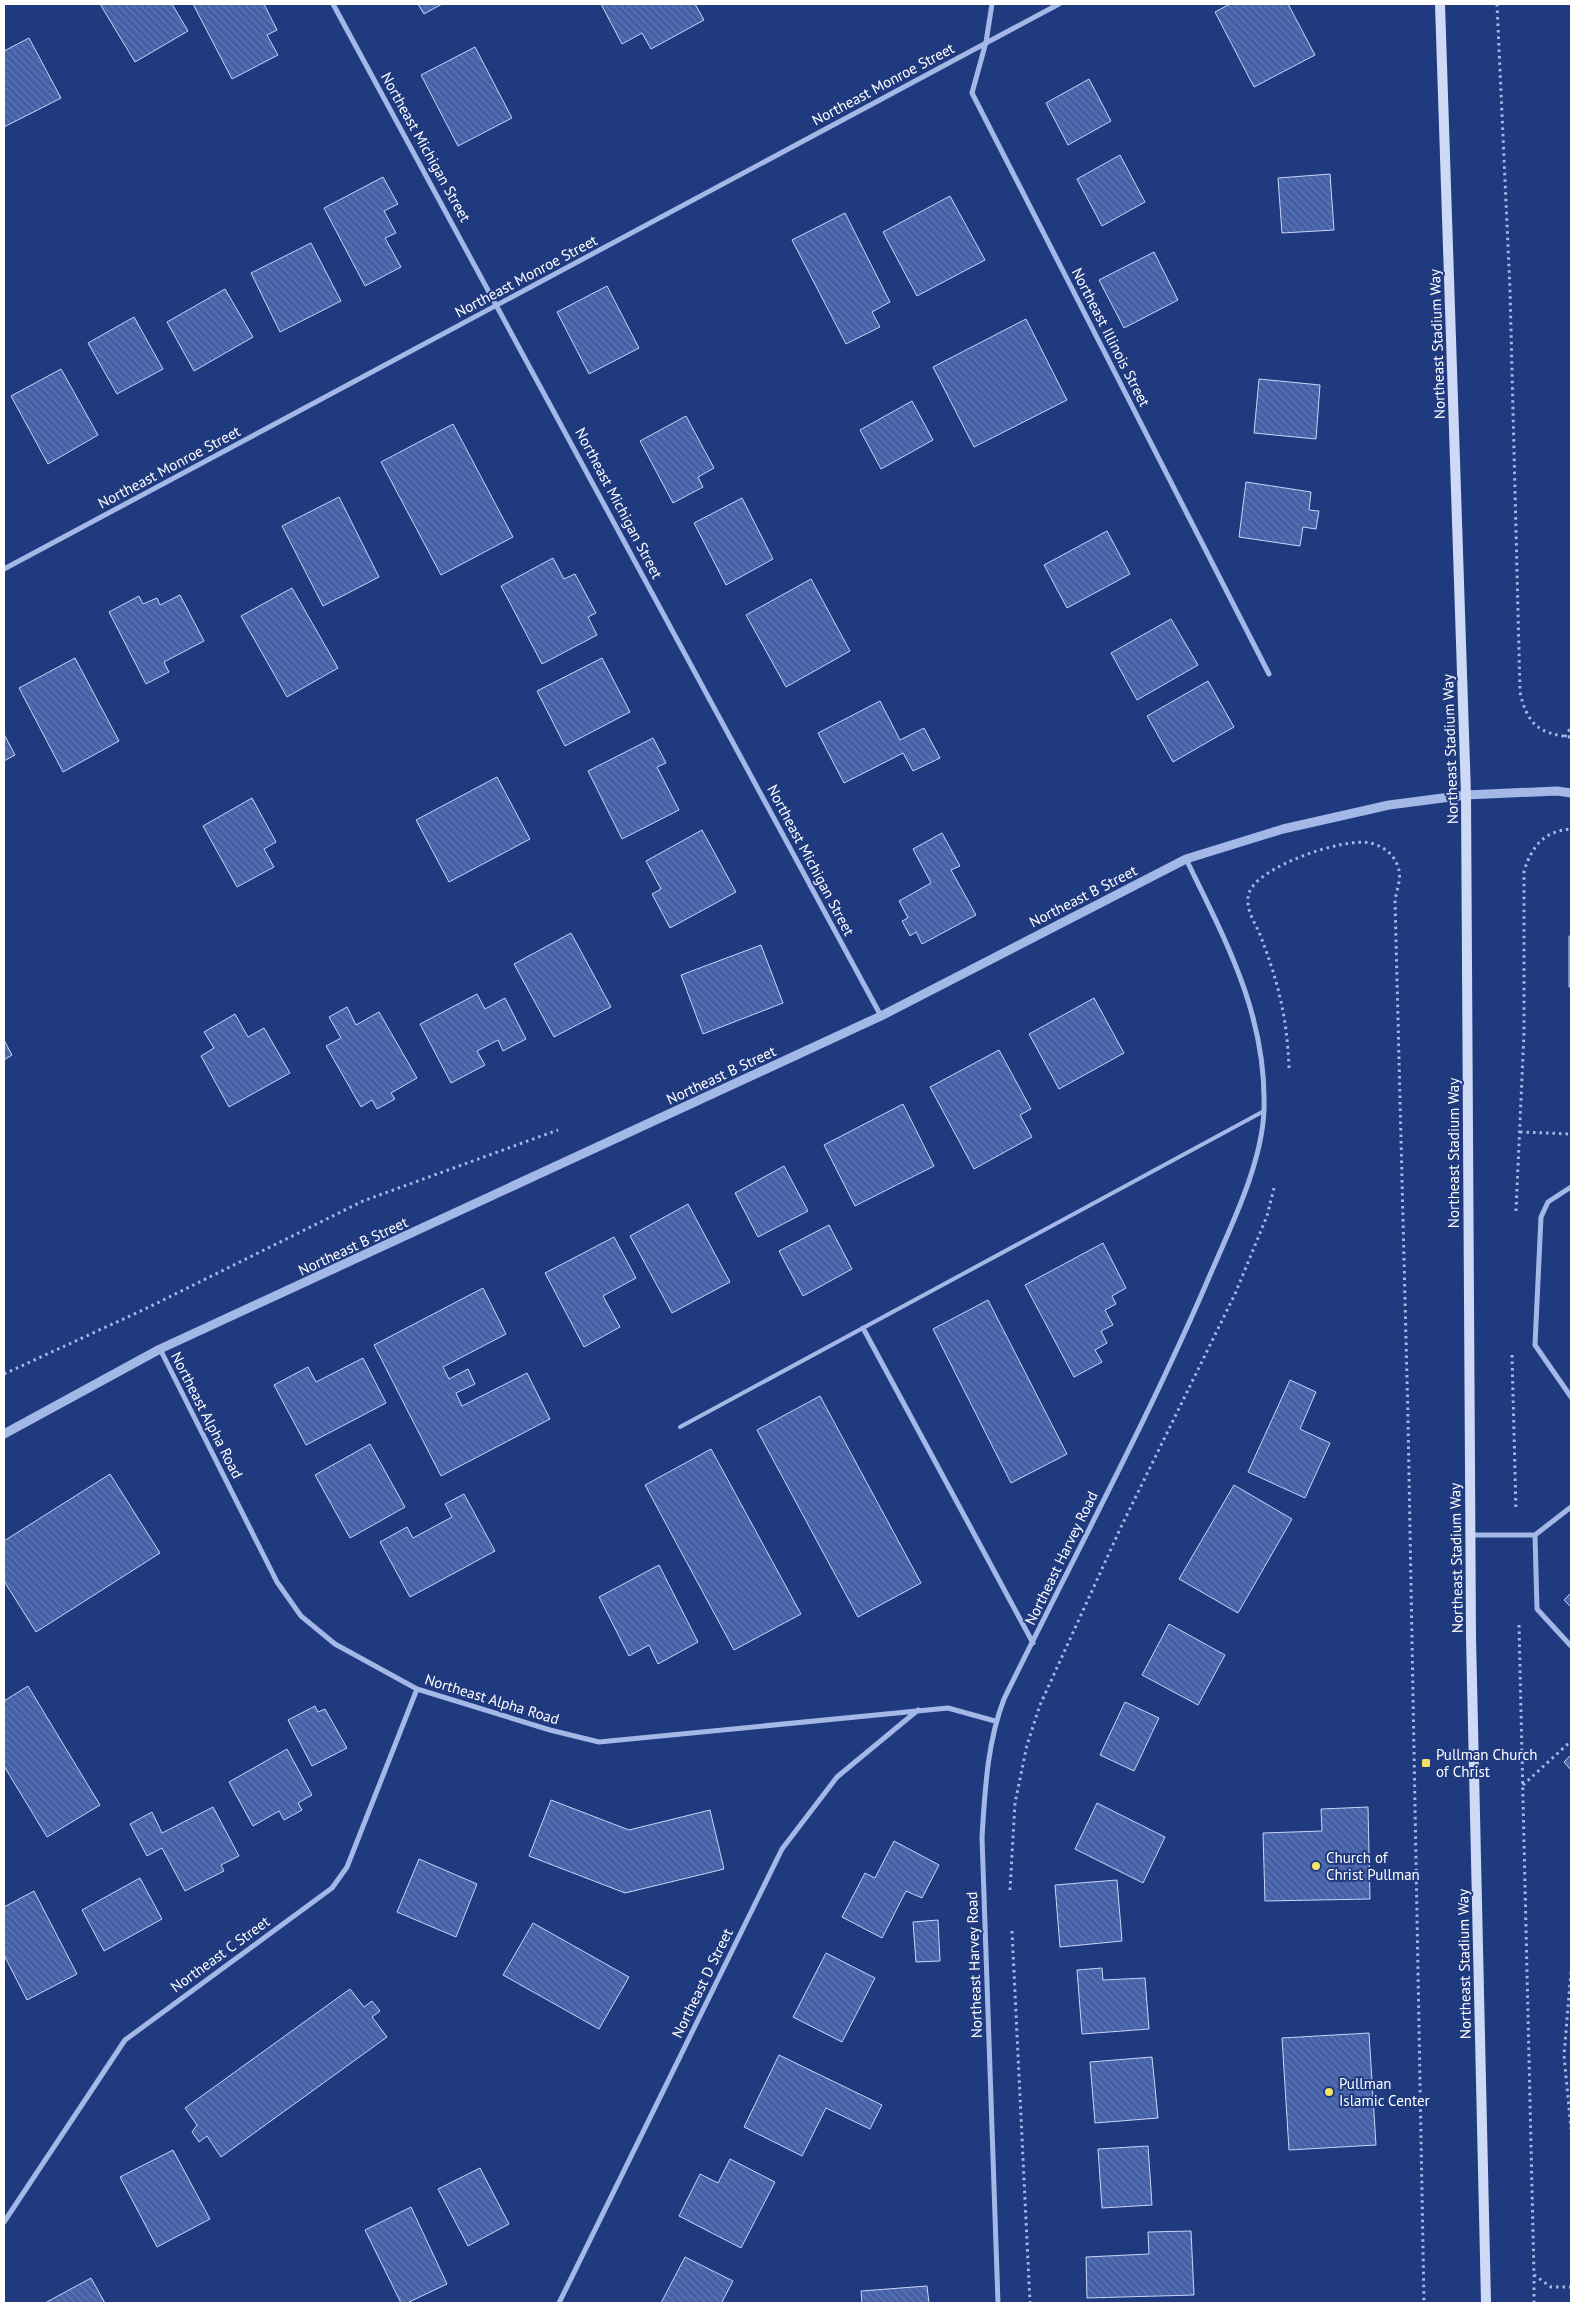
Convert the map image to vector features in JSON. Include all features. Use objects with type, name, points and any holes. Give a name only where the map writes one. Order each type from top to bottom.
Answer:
[{"type":"main road","name":"Northeast Stadium Way","points":[[1440,4],[1466,795],[1470,1535],[1486,2303]]},
{"type":"street","name":"Northeast Michigan Street","points":[[333,4],[498,305],[881,1016]]},
{"type":"street","name":"Northeast Illinois Street","points":[[992,4],[986,42],[972,94],[1269,674]]},
{"type":"street","name":"Northeast Monroe Street","points":[[4,569],[1060,4]]},
{"type":"street","name":"Northeast B Street","points":[[4,1434],[160,1349],[881,1016],[1186,859],[1283,828],[1389,805],[1466,795],[1557,791],[1571,793]]},
{"type":"street","name":"Northeast Harvey Road","points":[[998,2303],[982,1837],[984,1799],[995,1722],[1004,1699],[1183,1339],[1244,1196],[1264,1112],[1262,1066],[1244,982],[1229,945],[1186,859]]},
{"type":"street","points":[[1571,1187],[1548,1202],[1541,1217],[1534,1332],[1537,1352],[1571,1397]]},
{"type":"street","points":[[863,1328],[1033,1643]]},
{"type":"street","name":"Northeast Alpha Road","points":[[160,1349],[277,1582],[301,1616],[335,1644],[417,1689],[550,1730],[599,1742],[948,1708],[995,1722]]},
{"type":"street","points":[[1470,1535],[1535,1535],[1571,1507]]},
{"type":"street","points":[[1535,1535],[1537,1609],[1571,1646]]},
{"type":"street","name":"Northeast C Street","points":[[4,2222],[125,2040],[332,1888],[347,1867],[417,1689]]},
{"type":"street","name":"Northeast D Street","points":[[559,2303],[782,1849],[838,1777],[918,1710]]},
{"type":"lane","points":[[680,1428],[1264,1112]]},
{"type":"path","points":[[1497,4],[1510,290],[1520,692],[1528,718],[1537,727],[1547,733],[1571,737]]},
{"type":"path","points":[[1565,737],[1571,727]]},
{"type":"path","points":[[1289,1070],[1284,1006],[1271,963],[1247,904],[1249,892],[1260,876],[1289,860],[1349,844],[1370,843],[1388,851],[1398,866],[1400,877],[1396,900],[1396,919],[1408,1429],[1424,2303]]},
{"type":"path","points":[[4,1374],[154,1304],[363,1201],[558,1130]]},
{"type":"path","points":[[1520,1132],[1571,1134]]},
{"type":"path","points":[[1010,1893],[1015,1803],[1027,1745],[1040,1705],[1121,1527],[1235,1294],[1267,1216],[1277,1178]]},
{"type":"path","points":[[1523,1786],[1571,1741]]},
{"type":"path","points":[[1011,1921],[1030,2303]]},
{"type":"path","points":[[1571,1972],[1564,2055],[1571,2129]]},
{"type":"path","points":[[1534,2276],[1534,2303]]},
{"type":"building","points":[[100,4],[172,4],[188,31],[135,62]]},
{"type":"building","points":[[193,4],[264,4],[277,30],[267,35],[278,55],[232,79]]},
{"type":"building","points":[[418,4],[442,4],[424,14]]},
{"type":"building","points":[[601,4],[695,4],[704,20],[651,49],[642,33],[622,44]]},
{"type":"building","points":[[1230,4],[1288,4],[1315,55],[1254,87],[1215,12]]},
{"type":"building","points":[[29,38],[61,98],[4,127],[4,51]]},
{"type":"building","points":[[475,47],[512,118],[458,146],[421,75]]},
{"type":"building","points":[[1089,79],[1111,121],[1068,145],[1046,103]]},
{"type":"building","points":[[1120,155],[1145,202],[1102,226],[1077,179]]},
{"type":"building","points":[[1330,174],[1334,230],[1282,233],[1278,178]]},
{"type":"building","points":[[383,177],[398,204],[384,211],[396,233],[385,238],[401,267],[365,286],[324,208]]},
{"type":"building","points":[[950,196],[985,260],[917,296],[883,232]]},
{"type":"building","points":[[845,213],[890,302],[872,312],[880,327],[846,344],[792,240]]},
{"type":"building","points":[[311,243],[341,301],[280,332],[251,273]]},
{"type":"building","points":[[1154,252],[1178,300],[1124,328],[1099,280]]},
{"type":"building","points":[[607,286],[639,348],[589,374],[557,312]]},
{"type":"building","points":[[225,289],[253,337],[194,371],[167,322]]},
{"type":"building","points":[[134,317],[163,369],[117,394],[88,343]]},
{"type":"building","points":[[1026,319],[1067,400],[974,447],[933,367]]},
{"type":"building","points":[[61,369],[98,435],[48,464],[11,396]]},
{"type":"building","points":[[1259,379],[1320,385],[1316,439],[1254,433]]},
{"type":"building","points":[[912,401],[933,440],[881,469],[860,430]]},
{"type":"building","points":[[686,416],[714,468],[698,477],[703,487],[673,503],[640,441]]},
{"type":"building","points":[[453,424],[513,537],[441,575],[381,462]]},
{"type":"building","points":[[1246,482],[1311,492],[1309,510],[1319,511],[1316,529],[1303,527],[1300,546],[1239,537]]},
{"type":"building","points":[[339,497],[379,577],[323,606],[282,526]]},
{"type":"building","points":[[742,498],[773,559],[726,585],[694,523]]},
{"type":"building","points":[[1107,531],[1130,574],[1067,608],[1044,565]]},
{"type":"building","points":[[553,558],[564,579],[575,574],[596,613],[588,617],[597,635],[542,664],[501,586]]},
{"type":"building","points":[[811,579],[850,651],[786,687],[746,615]]},
{"type":"building","points":[[292,588],[338,668],[287,697],[241,616]]},
{"type":"building","points":[[180,595],[204,641],[164,662],[169,672],[146,684],[109,612],[139,596],[143,604],[157,598],[160,605]]},
{"type":"building","points":[[1171,619],[1198,665],[1137,700],[1111,653]]},
{"type":"building","points":[[75,658],[119,741],[63,772],[19,688]]},
{"type":"building","points":[[602,658],[630,712],[565,746],[537,691]]},
{"type":"building","points":[[1208,681],[1234,727],[1173,762],[1147,716]]},
{"type":"building","points":[[880,701],[900,740],[924,728],[940,758],[913,771],[903,753],[844,783],[818,733]]},
{"type":"building","points":[[4,734],[15,755],[4,761]]},
{"type":"building","points":[[653,738],[666,763],[657,767],[679,810],[622,839],[588,771]]},
{"type":"building","points":[[497,777],[530,839],[449,882],[416,820]]},
{"type":"building","points":[[252,798],[276,842],[264,849],[274,867],[237,887],[203,826]]},
{"type":"building","points":[[702,830],[736,892],[670,928],[652,894],[661,889],[646,861]]},
{"type":"building","points":[[942,833],[960,866],[951,870],[976,915],[922,944],[916,932],[910,936],[902,921],[908,918],[899,901],[931,883],[913,849]]},
{"type":"building","points":[[571,933],[611,1007],[554,1037],[514,964]]},
{"type":"building","points":[[1569,936],[1571,936],[1571,987],[1569,987]]},
{"type":"building","points":[[761,945],[783,1003],[703,1034],[681,975]]},
{"type":"building","points":[[477,994],[485,1009],[505,998],[526,1039],[503,1051],[498,1040],[477,1051],[485,1065],[451,1083],[420,1024]]},
{"type":"building","points":[[1094,998],[1124,1053],[1059,1089],[1029,1034]]},
{"type":"building","points":[[347,1007],[356,1025],[379,1012],[417,1078],[391,1093],[395,1099],[377,1109],[372,1100],[361,1107],[326,1046],[341,1038],[329,1017]]},
{"type":"building","points":[[235,1014],[248,1037],[264,1028],[290,1073],[229,1107],[201,1056],[214,1048],[204,1032]]},
{"type":"building","points":[[4,1040],[12,1055],[4,1060]]},
{"type":"building","points":[[999,1050],[1031,1109],[1020,1115],[1032,1137],[974,1169],[930,1087]]},
{"type":"building","points":[[903,1104],[934,1166],[855,1206],[824,1145]]},
{"type":"building","points":[[784,1166],[808,1211],[758,1237],[735,1193]]},
{"type":"building","points":[[688,1204],[730,1282],[672,1313],[630,1236]]},
{"type":"building","points":[[829,1225],[852,1269],[803,1296],[779,1251]]},
{"type":"building","points":[[614,1237],[636,1278],[603,1296],[620,1327],[584,1347],[545,1273]]},
{"type":"building","points":[[1103,1243],[1126,1288],[1112,1296],[1116,1304],[1105,1310],[1113,1325],[1101,1331],[1107,1343],[1095,1350],[1102,1362],[1074,1377],[1025,1285]]},
{"type":"building","points":[[483,1288],[506,1334],[443,1367],[449,1379],[468,1369],[475,1384],[456,1393],[462,1406],[527,1373],[550,1419],[441,1476],[374,1345]]},
{"type":"building","points":[[988,1300],[1067,1454],[1011,1483],[933,1329]]},
{"type":"building","points":[[363,1358],[386,1403],[306,1445],[274,1385],[308,1367],[316,1382]]},
{"type":"building","points":[[1290,1380],[1316,1392],[1300,1429],[1330,1443],[1305,1498],[1248,1472]]},
{"type":"building","points":[[820,1396],[921,1583],[858,1617],[757,1430]]},
{"type":"building","points":[[370,1444],[405,1507],[350,1538],[315,1475]]},
{"type":"building","points":[[711,1449],[801,1614],[734,1650],[645,1485]]},
{"type":"building","points":[[110,1474],[160,1553],[36,1632],[4,1581],[4,1541]]},
{"type":"building","points":[[1234,1485],[1292,1519],[1238,1613],[1179,1579]]},
{"type":"building","points":[[464,1494],[495,1551],[410,1597],[380,1542],[407,1527],[413,1538],[452,1517],[445,1504]]},
{"type":"building","points":[[659,1565],[698,1642],[658,1664],[649,1645],[629,1656],[599,1597]]},
{"type":"building","points":[[1571,1593],[1571,1607],[1564,1600]]},
{"type":"building","points":[[1169,1624],[1225,1655],[1198,1705],[1142,1675]]},
{"type":"building","points":[[28,1686],[100,1805],[47,1837],[4,1766],[4,1701]]},
{"type":"building","points":[[1125,1702],[1159,1718],[1134,1771],[1100,1755]]},
{"type":"building","points":[[315,1706],[318,1712],[325,1709],[347,1748],[312,1766],[288,1720]]},
{"type":"building","points":[[287,1749],[312,1795],[298,1803],[302,1810],[284,1820],[279,1811],[253,1826],[229,1782]]},
{"type":"building","points":[[1571,1755],[1571,1770],[1564,1762]]},
{"type":"building","points":[[551,1800],[629,1830],[710,1810],[724,1869],[625,1893],[529,1856]]},
{"type":"building","points":[[1097,1803],[1165,1837],[1143,1883],[1075,1849]]},
{"type":"building","points":[[213,1807],[239,1856],[221,1865],[224,1871],[185,1891],[162,1848],[147,1856],[130,1824],[152,1812],[162,1833]]},
{"type":"building","name":"Church of Christ Pullman","points":[[1368,1807],[1370,1899],[1265,1901],[1263,1833],[1322,1831],[1321,1809]]},
{"type":"building","points":[[894,1841],[939,1865],[922,1898],[906,1891],[882,1938],[842,1917],[865,1873],[875,1878]]},
{"type":"building","points":[[419,1859],[477,1884],[456,1937],[397,1912]]},
{"type":"building","points":[[140,1878],[162,1919],[104,1951],[82,1910]]},
{"type":"building","points":[[1117,1880],[1122,1941],[1060,1947],[1055,1885]]},
{"type":"building","points":[[34,1891],[77,1974],[27,2000],[4,1955],[4,1907]]},
{"type":"building","points":[[938,1920],[940,1961],[916,1962],[913,1922]]},
{"type":"building","points":[[533,1923],[629,1977],[599,2029],[503,1975]]},
{"type":"building","points":[[826,1953],[875,1978],[842,2042],[793,2017]]},
{"type":"building","points":[[1102,1968],[1103,1980],[1145,1978],[1149,2029],[1082,2034],[1077,1970]]},
{"type":"building","points":[[350,1989],[364,2007],[372,2001],[380,2011],[372,2017],[387,2037],[221,2157],[207,2136],[199,2142],[192,2132],[197,2125],[185,2108]]},
{"type":"building","name":"Pullman Islamic Center","points":[[1369,2033],[1376,2145],[1289,2150],[1282,2038]]},
{"type":"building","points":[[779,2055],[882,2105],[870,2129],[826,2108],[802,2156],[744,2127]]},
{"type":"building","points":[[1152,2057],[1158,2118],[1095,2123],[1090,2062]]},
{"type":"building","points":[[1148,2146],[1152,2205],[1102,2208],[1098,2149]]},
{"type":"building","points":[[173,2150],[210,2219],[157,2247],[120,2177]]},
{"type":"building","points":[[730,2159],[775,2182],[741,2248],[679,2216],[700,2174],[718,2183]]},
{"type":"building","points":[[480,2168],[509,2224],[468,2246],[438,2189]]},
{"type":"building","points":[[411,2207],[447,2284],[407,2303],[401,2303],[365,2230]]},
{"type":"building","points":[[1191,2231],[1194,2295],[1087,2298],[1086,2257],[1149,2254],[1148,2232]]},
{"type":"building","points":[[685,2257],[733,2281],[722,2302],[725,2303],[661,2303]]},
{"type":"building","points":[[91,2278],[105,2303],[45,2303]]},
{"type":"building","points":[[927,2286],[929,2303],[862,2303],[861,2291]]},
{"type":"place","name":"Pullman Church of Christ","points":[[1426,1763]]},
{"type":"place","name":"Church of Christ Pullman","points":[[1316,1866]]},
{"type":"place","name":"Pullman Islamic Center","points":[[1329,2092]]}]
